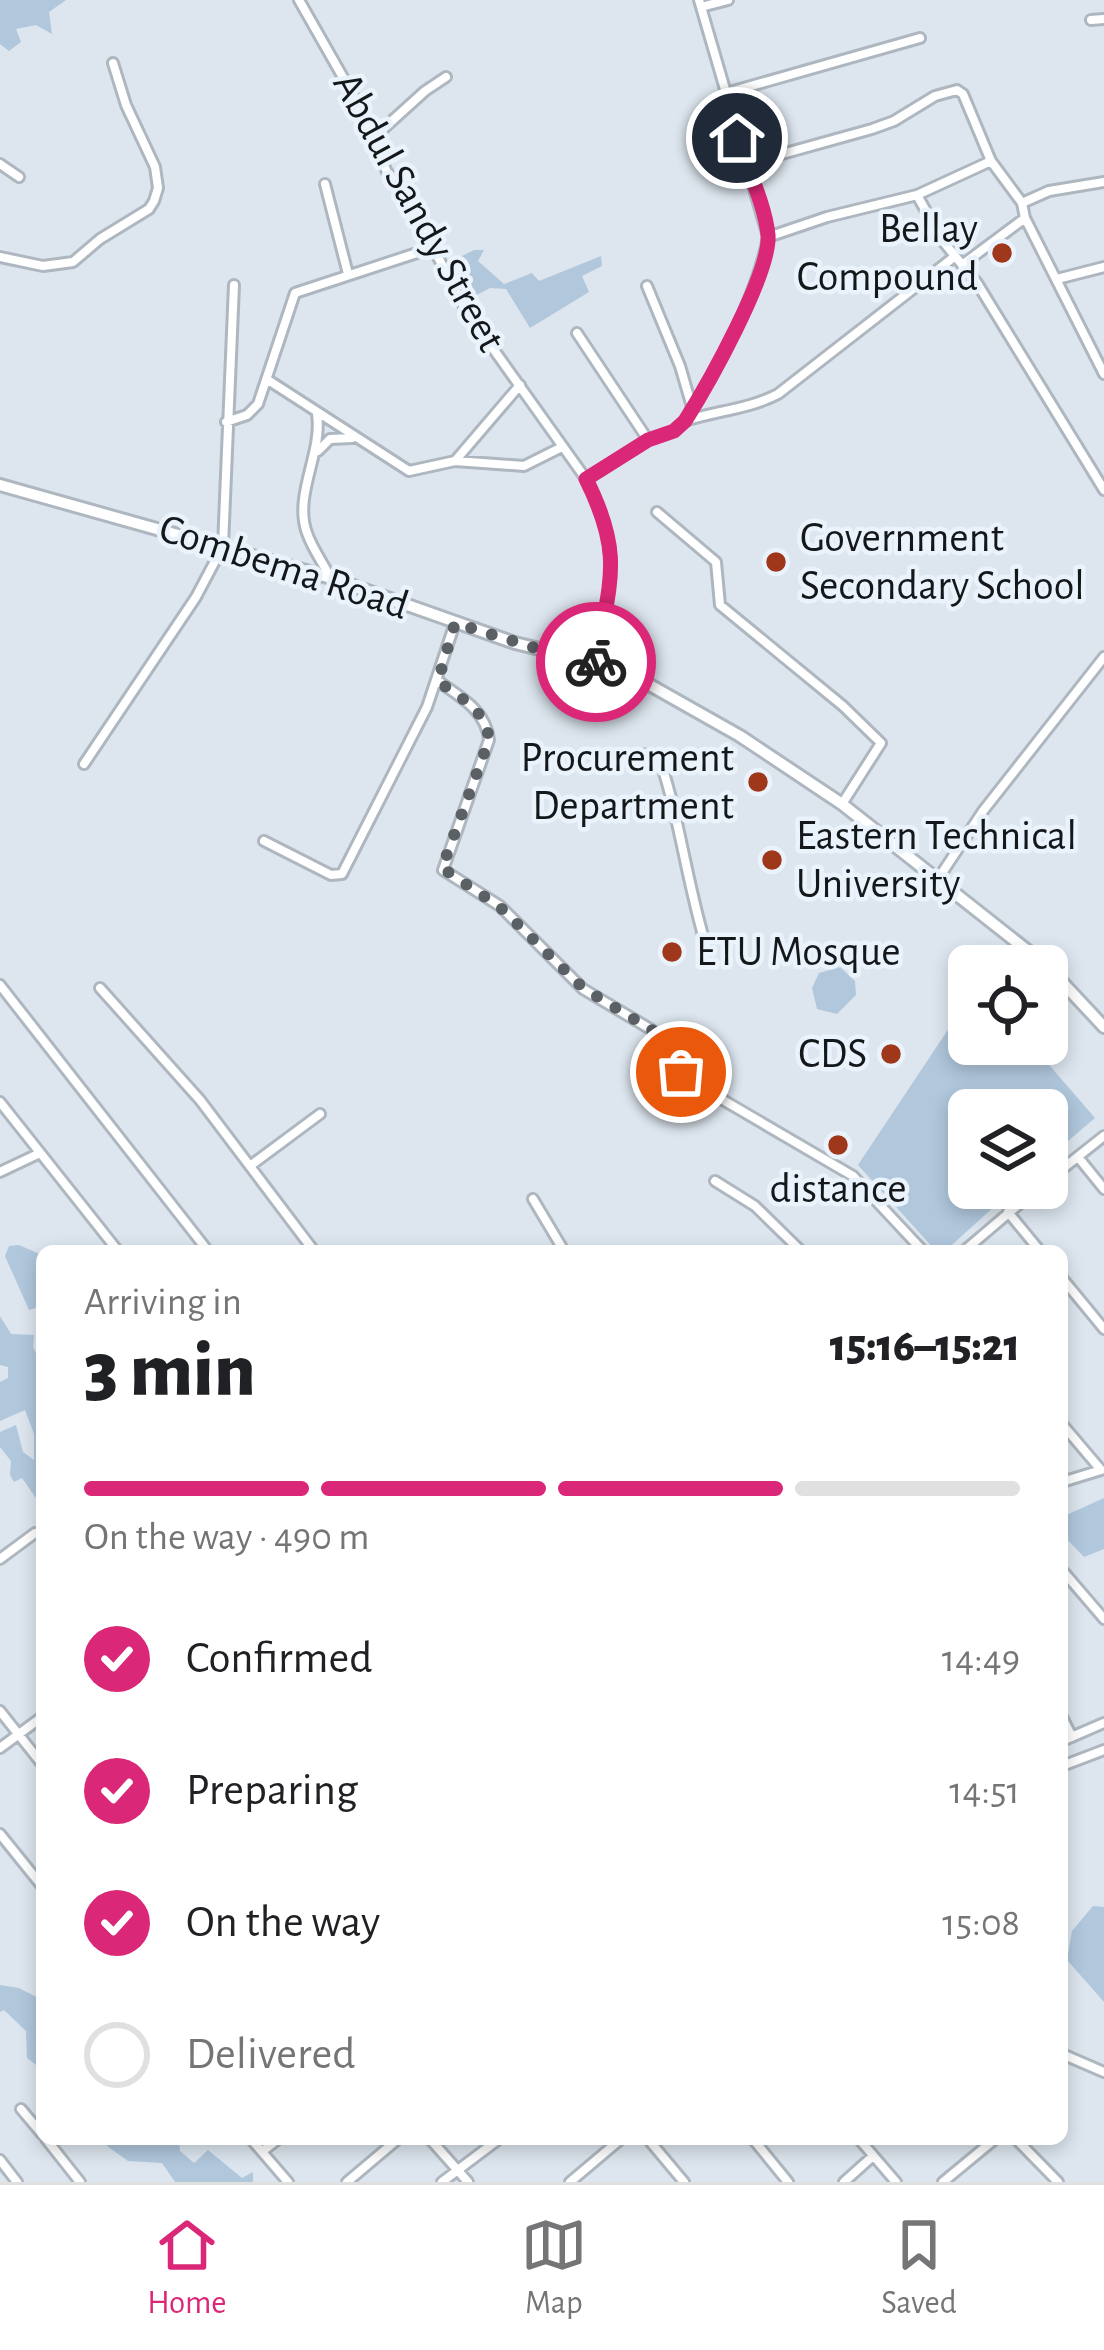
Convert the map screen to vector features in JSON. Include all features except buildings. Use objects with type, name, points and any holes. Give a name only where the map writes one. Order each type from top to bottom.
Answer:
[{"type":"street","name":"Abdul Sandy Street","points":[[299,0],[467,312],[586,479],[606,523],[614,566],[596,663]]},
{"type":"street","points":[[586,479],[685,421],[747,303],[768,237],[700,3],[728,0]]},
{"type":"street","points":[[1090,20],[1104,20]]},
{"type":"street","points":[[726,93],[920,38]]},
{"type":"street","points":[[0,257],[43,266],[73,262],[154,201],[158,188],[155,166],[126,105],[113,63]]},
{"type":"street","points":[[372,139],[446,77]]},
{"type":"street","points":[[746,164],[872,128],[950,89],[958,90],[991,161],[1022,203],[1025,218],[1103,370]]},
{"type":"street","points":[[768,237],[917,195],[991,161]]},
{"type":"street","points":[[0,164],[19,177]]},
{"type":"street","points":[[1022,203],[1049,191],[1104,182]]},
{"type":"street","points":[[326,184],[348,274]]},
{"type":"street","points":[[917,195],[992,306],[1104,490]]},
{"type":"street","points":[[685,421],[722,409],[757,405],[778,394],[958,261],[1025,218]]},
{"type":"street","points":[[226,422],[253,410],[268,380],[292,295],[432,248]]},
{"type":"street","points":[[1057,279],[1104,267]]},
{"type":"street","points":[[84,764],[196,597],[223,546],[234,285]]},
{"type":"street","points":[[647,286],[692,409]]},
{"type":"street","points":[[577,332],[648,440]]},
{"type":"street","points":[[268,380],[409,472],[455,461],[524,466],[562,447]]},
{"type":"street","points":[[455,461],[520,385]]},
{"type":"street","points":[[316,413],[317,453],[304,516],[306,531],[331,578]]},
{"type":"street","points":[[317,453],[330,439],[354,438]]},
{"type":"street","name":"Combema Road","points":[[0,485],[331,578],[455,623],[596,663],[678,700],[842,804],[1021,945]]},
{"type":"street","points":[[657,512],[716,562],[720,605],[881,742],[842,804]]},
{"type":"street","points":[[264,842],[331,874],[343,874],[438,681],[455,623]]},
{"type":"street","points":[[938,879],[983,812],[1104,657]]},
{"type":"street","points":[[438,681],[478,710],[488,726],[489,740],[443,870],[500,907],[583,988],[652,1030],[673,1065],[699,1086],[853,1177],[917,1245]]},
{"type":"street","points":[[630,755],[658,754],[671,790],[684,867],[707,949]]},
{"type":"street","points":[[0,985],[202,1245]]},
{"type":"street","points":[[100,988],[200,1100],[309,1245]]},
{"type":"street","name":"Combema Road","points":[[1068,988],[1104,1027]]},
{"type":"street","points":[[0,1102],[113,1245]]},
{"type":"street","points":[[250,1166],[320,1114]]},
{"type":"street","points":[[1068,1165],[1104,1136]]},
{"type":"street","points":[[0,1172],[40,1154]]},
{"type":"street","points":[[1078,1157],[1104,1189]]},
{"type":"street","points":[[715,1180],[755,1206],[795,1245]]},
{"type":"street","points":[[533,1199],[560,1245]]},
{"type":"street","points":[[971,1245],[1012,1209]]},
{"type":"street","points":[[1008,1212],[1035,1245]]},
{"type":"street","points":[[1068,1285],[1104,1329]]},
{"type":"street","points":[[1068,1431],[1103,1470],[1068,1480]]},
{"type":"street","points":[[0,1559],[36,1533]]},
{"type":"street","points":[[1068,1577],[1104,1619]]},
{"type":"street","points":[[0,1711],[36,1757]]},
{"type":"street","points":[[0,1748],[36,1722]]},
{"type":"street","points":[[1068,1738],[1104,1723]]},
{"type":"street","points":[[1068,1729],[1072,1736]]},
{"type":"street","points":[[1068,1764],[1104,1750]]},
{"type":"street","points":[[0,1834],[36,1879]]},
{"type":"street","points":[[1068,2057],[1104,2072]]},
{"type":"street","points":[[21,2109],[36,2127]]},
{"type":"street","points":[[50,2145],[80,2182]]},
{"type":"street","points":[[258,2145],[288,2182]]},
{"type":"street","points":[[264,2150],[270,2145]]},
{"type":"street","points":[[346,2182],[391,2145]]},
{"type":"street","points":[[436,2145],[468,2182]]},
{"type":"street","points":[[442,2182],[491,2145]]},
{"type":"street","points":[[573,2181],[614,2145]]},
{"type":"street","points":[[654,2145],[684,2182]]},
{"type":"street","points":[[757,2145],[788,2182]]},
{"type":"street","points":[[864,2145],[896,2182]]},
{"type":"street","points":[[975,2145],[981,2152]]},
{"type":"street","points":[[943,2182],[989,2145]]},
{"type":"street","points":[[1022,2145],[1058,2182]]},
{"type":"street","points":[[844,2182],[873,2156]]},
{"type":"street","points":[[0,2160],[17,2182]]},
{"type":"shaded area","points":[[0,0],[66,0],[49,12],[52,34],[36,25],[16,29],[21,42],[9,51],[0,44]]},
{"type":"shaded area","points":[[484,250],[478,261],[504,284],[532,273],[539,281],[601,256],[602,266],[582,276],[589,292],[530,328],[506,289],[490,288],[467,300],[448,263]]},
{"type":"shaded area","points":[[840,967],[855,981],[856,995],[837,1014],[817,1009],[812,988],[819,973]]},
{"type":"shaded area","points":[[948,1030],[948,1065],[1049,1065],[1095,1118],[1068,1141],[1068,1089],[948,1089],[948,1209],[992,1209],[952,1245],[931,1245],[858,1165]]},
{"type":"shaded area","points":[[9,1246],[36,1252],[36,1308],[29,1310],[5,1256]]},
{"type":"shaded area","points":[[0,1316],[11,1334],[34,1335],[36,1498],[22,1478],[14,1482],[11,1461],[0,1447],[0,1432],[16,1425],[23,1452],[34,1460],[34,1434],[25,1410],[0,1421],[0,1382],[8,1378],[8,1367],[0,1365]]},
{"type":"shaded area","points":[[1104,1498],[1104,1549],[1084,1557],[1068,1540],[1068,1514]]},
{"type":"shaded area","points":[[1093,1906],[1104,1907],[1104,2002],[1068,1961],[1072,1931]]},
{"type":"shaded area","points":[[0,1985],[36,1997],[36,2065],[27,2058],[26,2031],[4,2010],[0,2012]]},
{"type":"shaded area","points":[[180,2145],[194,2163],[208,2150],[242,2178],[253,2172],[253,2182],[175,2182],[162,2163],[128,2161],[107,2146]]},
{"type":"way so far","points":[[596,662],[455,623],[438,681],[478,710],[488,726],[489,740],[442,868],[500,907],[583,988],[652,1030],[666,1057],[681,1072]]},
{"type":"place","name":"Bellay Compound","points":[[1002,253]]},
{"type":"place","name":"Government Secondary School","points":[[776,562]]},
{"type":"place","name":"Procurement Department","points":[[758,782]]},
{"type":"place","name":"Eastern Technical University","points":[[772,860]]},
{"type":"place","name":"ETU Mosque","points":[[672,952]]},
{"type":"place","name":"CDS","points":[[891,1054]]},
{"type":"place","name":"distance","points":[[838,1145]]},
{"type":"route","points":[[596,662],[614,566],[606,523],[586,479],[685,421],[747,303],[768,237],[737,138]]}]
